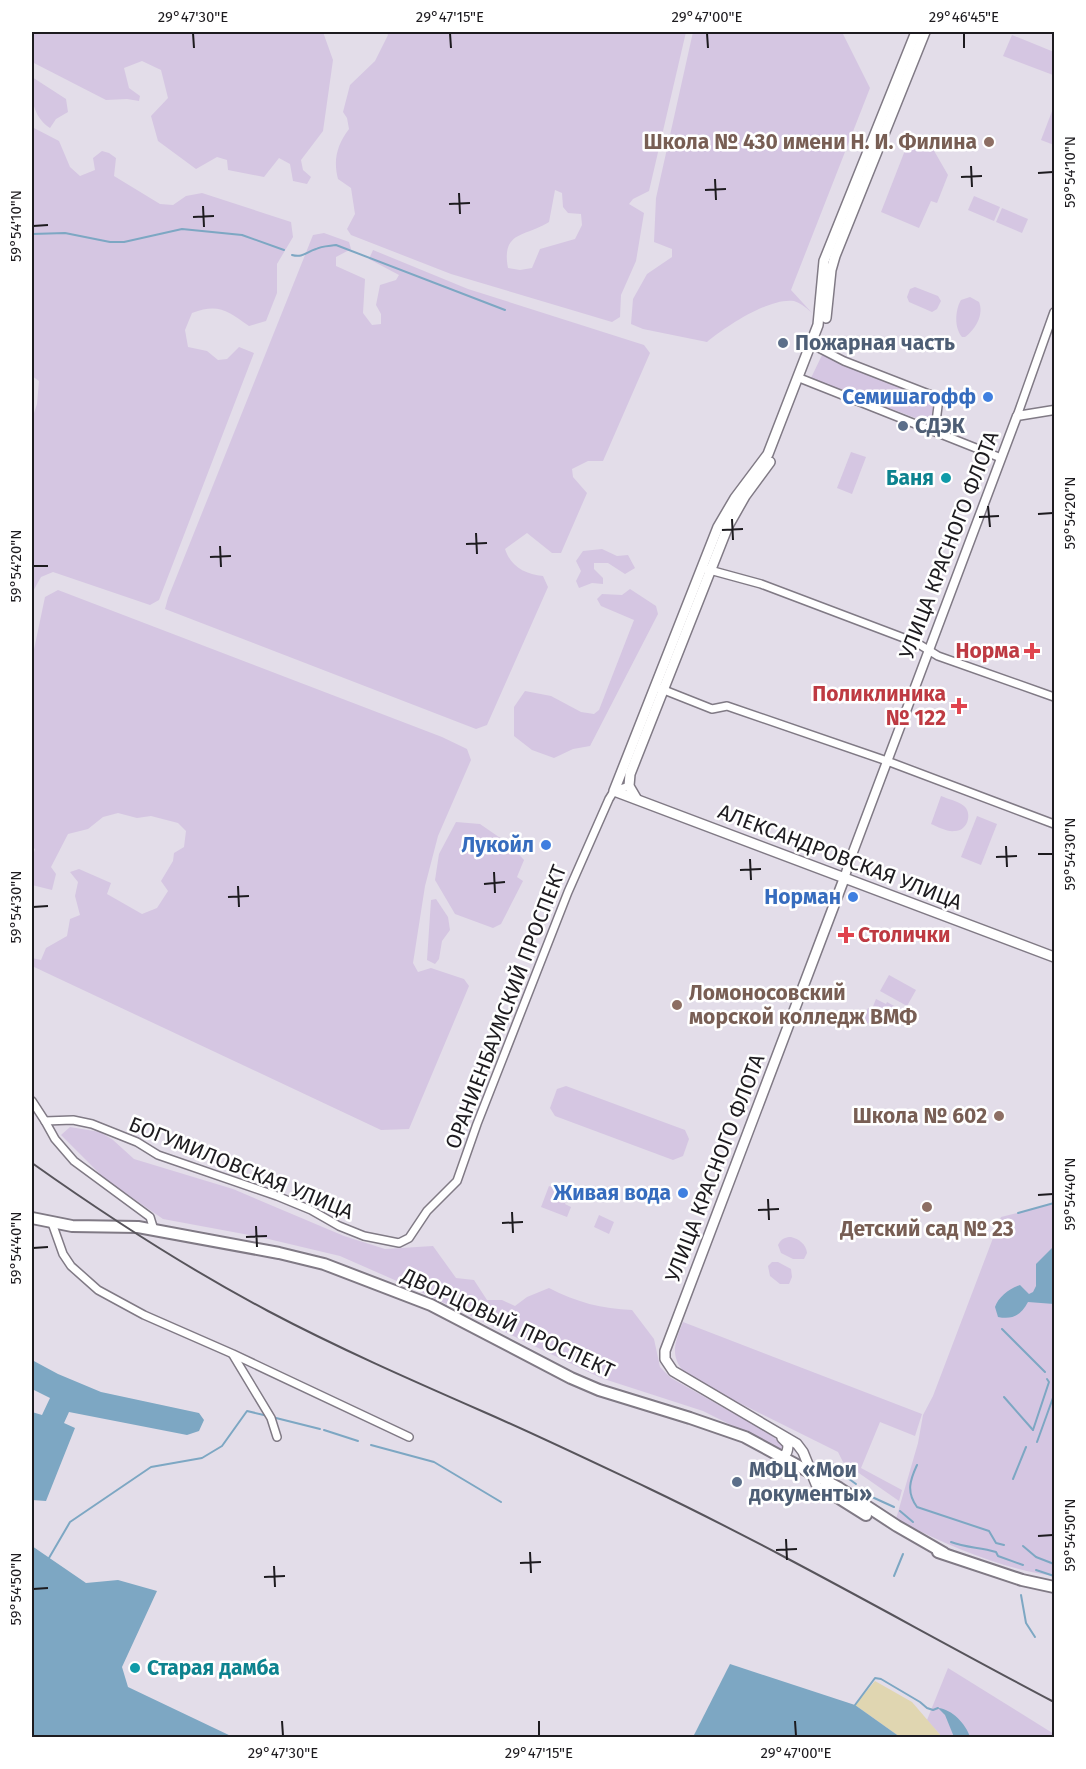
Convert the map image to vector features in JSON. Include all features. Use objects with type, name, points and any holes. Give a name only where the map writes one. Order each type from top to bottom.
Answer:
[{"type":"main road","name":"ОРАНИЕНБАУМСКИЙ ПРОСПЕКТ","points":[[707,569],[718,527],[729,507],[768,454],[826,316],[835,256],[915,45],[916,32]]},
{"type":"main road","name":"ОРАНИЕНБАУМСКИЙ ПРОСПЕКТ","points":[[915,45],[925,32]]},
{"type":"main road","name":"ОРАНИЕНБАУМСКИЙ ПРОСПЕКТ","points":[[614,791],[707,569],[738,507],[769,464],[814,346]]},
{"type":"main road","name":"ОРАНИЕНБАУМСКИЙ ПРОСПЕКТ","points":[[629,786],[630,774],[659,688]]},
{"type":"main road","points":[[629,786],[636,798]]},
{"type":"main road","name":"АЛЕКСАНДРОВСКАЯ УЛИЦА","points":[[614,791],[1054,957]]},
{"type":"main road","name":"УЛИЦА КРАСНОГО ФЛОТА","points":[[810,1474],[797,1444],[673,1371],[665,1359],[665,1352],[844,879]]},
{"type":"main road","name":"ДВОРЦОВЫЙ ПРОСПЕКТ","points":[[32,1218],[52,1223],[154,1230],[279,1253],[324,1264],[431,1305],[580,1382],[744,1437],[944,1553],[1022,1580],[1054,1587]]},
{"type":"main road","points":[[774,1430],[788,1444],[787,1452],[779,1457]]},
{"type":"main road","name":"ДВОРЦОВЫЙ ПРОСПЕКТ","points":[[733,1434],[740,1441],[810,1474]]},
{"type":"street","points":[[1054,312],[1017,416],[1054,410]]},
{"type":"street","points":[[814,346],[844,361],[939,398],[933,430]]},
{"type":"street","points":[[802,379],[1001,458]]},
{"type":"street","name":"УЛИЦА КРАСНОГО ФЛОТА","points":[[844,879],[1017,416]]},
{"type":"street","points":[[707,569],[761,584],[917,643],[938,656],[1054,697]]},
{"type":"street","points":[[659,688],[712,709],[727,706],[887,761],[1054,824]]},
{"type":"street","points":[[614,791],[629,786]]},
{"type":"street","name":"ОРАНИЕНБАУМСКИЙ ПРОСПЕКТ","points":[[417,1226],[438,1198],[457,1181],[568,892],[614,791]]},
{"type":"street","points":[[32,1101],[55,1139],[74,1161],[150,1217],[154,1230]]},
{"type":"street","name":"БОГУМИЛОВСКАЯ УЛИЦА","points":[[45,1120],[73,1120],[92,1124],[137,1142],[158,1155],[285,1199],[364,1236],[399,1243],[409,1238],[417,1226]]},
{"type":"street","points":[[52,1223],[57,1241],[67,1260],[98,1290],[144,1315],[409,1437]]},
{"type":"street","points":[[233,1354],[271,1418],[277,1437]]},
{"type":"shaded area","points":[[32,32],[323,32],[333,60],[323,131],[301,160],[303,170],[311,177],[307,184],[293,181],[290,164],[279,158],[264,177],[228,170],[227,160],[217,157],[196,169],[158,141],[151,116],[168,98],[161,70],[142,61],[124,68],[129,88],[140,96],[139,101],[106,100],[32,62]]},
{"type":"shaded area","points":[[386,32],[686,32],[649,191],[633,199],[629,204],[644,213],[636,261],[621,295],[620,317],[612,322],[451,274],[351,235],[347,229],[355,214],[351,188],[338,179],[336,165],[339,147],[349,129],[343,112],[350,85],[375,61],[388,35]],"holes":[[[555,190],[562,193],[563,207],[568,213],[581,214],[582,225],[575,239],[540,249],[532,268],[520,270],[508,268],[508,247],[512,241],[549,222]]]},
{"type":"shaded area","points":[[693,32],[842,32],[870,88],[791,290],[813,314],[794,301],[784,301],[748,314],[707,342],[643,329],[631,324],[633,299],[647,274],[672,257],[672,249],[654,242],[656,198]]},
{"type":"shaded area","points":[[1012,35],[1054,52],[1053,75],[1003,56]]},
{"type":"shaded area","points":[[32,77],[66,99],[68,112],[56,119],[50,128],[36,112]]},
{"type":"shaded area","points":[[1054,106],[1054,145],[1041,140]]},
{"type":"shaded area","points":[[32,127],[59,141],[70,167],[80,176],[95,170],[93,158],[102,151],[116,158],[114,176],[160,204],[173,205],[186,196],[202,193],[291,222],[293,237],[277,264],[277,293],[266,321],[249,326],[222,310],[209,309],[192,313],[185,330],[188,347],[207,351],[218,360],[227,359],[239,347],[254,353],[159,600],[150,605],[53,572],[41,577],[32,593],[32,419],[37,404],[39,381],[32,376]]},
{"type":"shaded area","points":[[909,140],[933,149],[948,175],[937,203],[931,201],[919,228],[881,212]]},
{"type":"shaded area","points":[[974,196],[1000,207],[994,221],[968,210]]},
{"type":"shaded area","points":[[1002,208],[1028,219],[1022,233],[996,222]]},
{"type":"shaded area","points":[[324,233],[349,242],[351,249],[336,257],[336,266],[365,279],[363,313],[372,325],[381,324],[381,314],[376,305],[380,285],[396,280],[399,275],[369,259],[373,250],[468,289],[644,345],[650,353],[603,461],[588,461],[572,469],[573,477],[587,493],[561,553],[552,553],[527,533],[505,549],[515,565],[530,573],[543,576],[548,587],[487,725],[476,729],[165,609],[313,235]]},
{"type":"shaded area","points":[[915,287],[938,296],[941,301],[937,309],[932,312],[909,302],[907,297],[910,289]]},
{"type":"shaded area","points":[[970,297],[979,302],[980,316],[973,330],[962,337],[956,319],[957,309],[961,300]]},
{"type":"shaded area","points":[[823,353],[934,399],[931,424],[811,378]]},
{"type":"shaded area","points":[[851,452],[866,457],[852,494],[837,488]]},
{"type":"shaded area","points":[[602,549],[617,556],[628,555],[635,568],[625,574],[608,563],[594,563],[594,569],[603,578],[603,584],[592,583],[579,588],[576,581],[581,571],[576,561],[583,551]]},
{"type":"shaded area","points":[[630,589],[656,606],[658,614],[590,746],[573,749],[554,758],[532,750],[514,736],[514,707],[525,691],[551,696],[581,712],[594,714],[599,710],[634,620],[601,606],[597,599],[602,594],[622,595]]},
{"type":"shaded area","points":[[58,590],[442,737],[467,749],[471,760],[438,836],[425,886],[413,963],[418,972],[431,968],[464,979],[469,986],[409,1129],[381,1130],[32,966],[32,958],[41,960],[46,948],[67,936],[70,919],[80,915],[75,896],[78,882],[70,872],[79,869],[111,883],[107,894],[142,914],[157,908],[168,891],[161,881],[173,861],[174,853],[184,847],[186,831],[178,823],[151,816],[137,818],[118,813],[103,817],[88,829],[68,834],[51,867],[56,874],[52,890],[32,885],[32,859],[35,849],[32,847],[32,659],[45,597]]},
{"type":"shaded area","points":[[941,796],[967,809],[967,822],[963,828],[949,831],[931,824]]},
{"type":"shaded area","points":[[977,816],[997,824],[981,865],[961,857]]},
{"type":"shaded area","points":[[456,822],[480,824],[509,844],[524,860],[517,877],[523,881],[501,924],[493,928],[455,914],[435,880],[439,854]]},
{"type":"shaded area","points":[[436,899],[448,917],[450,930],[442,941],[439,959],[435,964],[427,960],[431,900]]},
{"type":"shaded area","points":[[889,975],[916,990],[907,1006],[880,991]]},
{"type":"shaded area","points":[[876,999],[905,1012],[900,1021],[861,1024],[868,1008],[872,1009]]},
{"type":"shaded area","points":[[566,1086],[685,1130],[689,1139],[683,1156],[673,1160],[555,1116],[550,1108],[557,1089]]},
{"type":"shaded area","points":[[70,1127],[100,1132],[113,1140],[134,1159],[233,1189],[344,1236],[385,1249],[433,1246],[456,1278],[474,1280],[487,1300],[502,1300],[515,1306],[527,1297],[549,1288],[589,1304],[632,1310],[654,1339],[660,1367],[671,1378],[765,1431],[784,1445],[783,1451],[703,1411],[601,1378],[415,1289],[340,1256],[260,1237],[163,1219],[105,1179],[61,1135]]},
{"type":"shaded area","points":[[549,1186],[569,1194],[565,1204],[571,1207],[567,1217],[541,1207]]},
{"type":"shaded area","points":[[1054,1204],[1054,1576],[1014,1568],[973,1554],[896,1519],[918,1443],[923,1415],[933,1396],[1001,1217]]},
{"type":"shaded area","points":[[599,1215],[614,1222],[609,1234],[594,1227]]},
{"type":"shaded area","points":[[791,1237],[804,1245],[807,1253],[804,1259],[793,1259],[781,1253],[779,1243]]},
{"type":"shaded area","points":[[772,1262],[778,1262],[791,1269],[792,1277],[789,1284],[780,1284],[770,1276],[768,1266]]},
{"type":"shaded area","points":[[683,1322],[922,1414],[915,1436],[880,1422],[861,1468],[902,1490],[899,1501],[843,1462],[838,1452],[691,1379],[679,1365],[675,1352]]},
{"type":"shaded area","points":[[948,1668],[1054,1734],[1054,1737],[942,1737],[927,1720]]},
{"type":"sand","points":[[875,1681],[912,1702],[942,1737],[900,1737],[855,1705]]},
{"type":"water","points":[[1054,1246],[1054,1304],[1028,1302],[1016,1316],[998,1317],[995,1307],[1008,1291],[1020,1285],[1029,1294],[1033,1292],[1036,1286],[1036,1264]]},
{"type":"water","points":[[32,1360],[101,1392],[199,1413],[204,1420],[199,1431],[187,1435],[69,1412],[64,1423],[75,1428],[46,1501],[32,1500],[32,1412],[42,1415],[50,1398],[32,1389]]},
{"type":"water","points":[[32,1546],[86,1583],[118,1580],[157,1591],[122,1667],[128,1687],[233,1737],[32,1737]]},
{"type":"water","points":[[730,1664],[855,1705],[900,1737],[693,1737]]},
{"type":"water","points":[[938,1708],[958,1718],[970,1737],[954,1737],[945,1715]]},
{"type":"waterway","points":[[32,234],[65,233],[110,242],[124,242],[182,229],[242,235],[284,250]]},
{"type":"waterway","points":[[292,255],[302,255],[320,247],[336,245],[505,310]]},
{"type":"waterway","points":[[1018,1213],[1054,1203]]},
{"type":"waterway","points":[[1002,1329],[1045,1372]]},
{"type":"waterway","points":[[1033,1430],[1049,1382],[1047,1379]]},
{"type":"waterway","points":[[1037,1442],[1054,1395]]},
{"type":"waterway","points":[[1004,1397],[1033,1430]]},
{"type":"waterway","points":[[49,1558],[70,1522],[151,1467],[202,1458],[222,1446],[247,1411],[268,1416]]},
{"type":"waterway","points":[[276,1418],[320,1429]]},
{"type":"waterway","points":[[324,1430],[358,1441]]},
{"type":"waterway","points":[[371,1445],[434,1462],[501,1502]]},
{"type":"waterway","points":[[1013,1479],[1026,1447]]},
{"type":"waterway","points":[[831,1462],[838,1471],[856,1484]]},
{"type":"waterway","points":[[917,1465],[910,1486],[911,1496],[917,1507],[989,1531],[996,1543],[1004,1545]]},
{"type":"waterway","points":[[861,1492],[894,1507]]},
{"type":"waterway","points":[[900,1511],[913,1522]]},
{"type":"waterway","points":[[951,1542],[996,1552],[998,1556],[1023,1565]]},
{"type":"waterway","points":[[1023,1546],[1036,1557],[1054,1564]]},
{"type":"waterway","points":[[894,1576],[903,1554]]},
{"type":"waterway","points":[[1036,1570],[1054,1576]]},
{"type":"waterway","points":[[1021,1595],[1026,1623],[1035,1637]]},
{"type":"waterway","points":[[855,1705],[875,1678],[881,1679],[927,1708],[933,1710],[938,1708]]},
{"type":"railway","points":[[32,1163],[147,1241],[294,1325],[700,1513],[1054,1702]]},
{"type":"place","name":"Школа № 430 имени Н. И. Филина","points":[[989,142]]},
{"type":"place","name":"Пожарная часть","points":[[783,343]]},
{"type":"place","name":"Семишагофф","points":[[988,397]]},
{"type":"place","name":"СДЭК","points":[[903,426]]},
{"type":"place","name":"Баня","points":[[946,478]]},
{"type":"place","name":"Норма","points":[[1032,651]]},
{"type":"place","name":"Поликлиника № 122","points":[[959,706]]},
{"type":"place","name":"Лукойл","points":[[546,845]]},
{"type":"place","name":"Норман","points":[[853,897]]},
{"type":"place","name":"Столички","points":[[846,935]]},
{"type":"place","name":"Ломоносовский морской колледж ВМФ","points":[[677,1005]]},
{"type":"place","name":"Школа № 602","points":[[999,1116]]},
{"type":"place","name":"Живая вода","points":[[683,1193]]},
{"type":"place","name":"Детский сад № 23","points":[[927,1207]]},
{"type":"place","name":"МФЦ «Мои документы»","points":[[737,1482]]},
{"type":"place","name":"Старая дамба","points":[[135,1668]]}]
